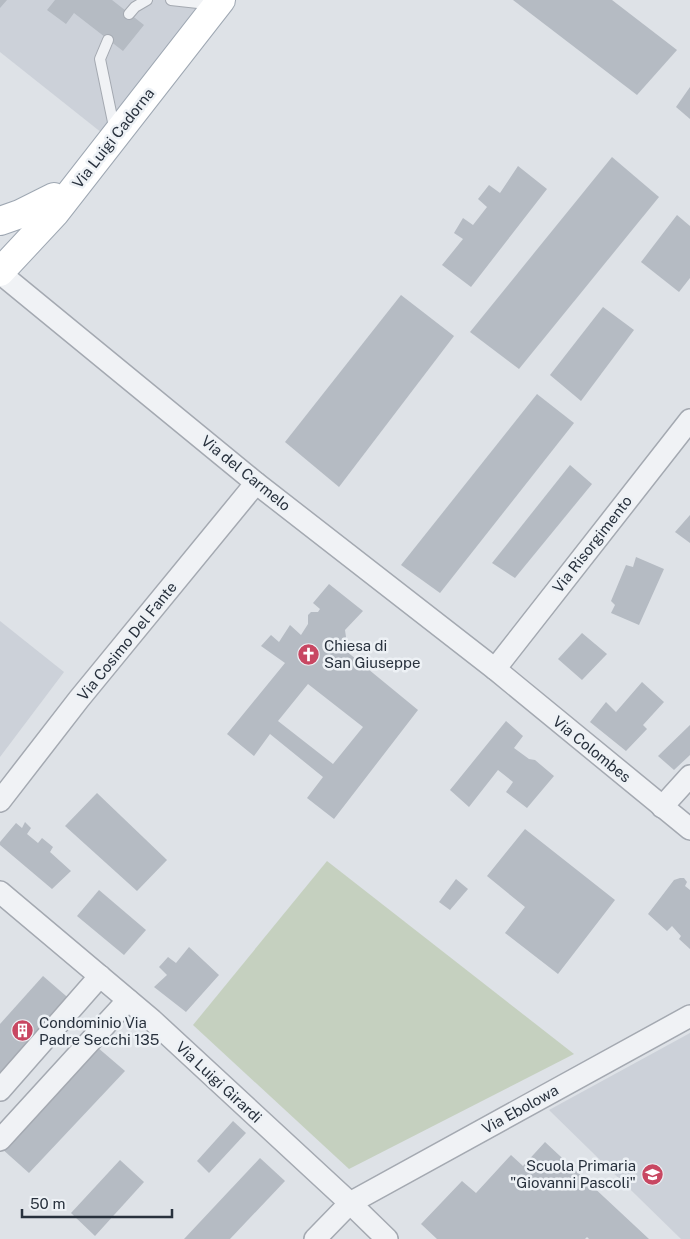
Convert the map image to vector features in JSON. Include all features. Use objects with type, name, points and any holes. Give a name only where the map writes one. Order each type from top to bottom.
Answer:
[{"type":"main road","name":"Via Luigi Cadorna","points":[[0,272],[54,197],[213,1]]},
{"type":"main road","name":"Via Luigi Cadorna","points":[[0,272],[55,213],[213,1]]},
{"type":"main road","points":[[0,221],[20,214],[54,197]]},
{"type":"street","name":"Via del Carmelo","points":[[0,272],[256,482],[495,669]]},
{"type":"street","name":"Via Risorgimento","points":[[495,669],[690,420]]},
{"type":"street","name":"Via Cosimo Del Fante","points":[[0,801],[256,482]]},
{"type":"street","name":"Via Colombes","points":[[495,669],[690,829]]},
{"type":"street","points":[[662,807],[690,776]]},
{"type":"street","name":"Via Luigi Girardi","points":[[0,892],[178,1044],[387,1239]]},
{"type":"street","points":[[0,1090],[100,976]]},
{"type":"street","points":[[0,1140],[128,1000]]},
{"type":"street","name":"Via Ebolowa","points":[[315,1239],[350,1203],[690,1016]]},
{"type":"lane","points":[[130,14],[135,7],[148,0]]},
{"type":"lane","points":[[171,0],[213,1]]},
{"type":"lane","points":[[108,40],[100,59],[113,122]]},
{"type":"shaded area","points":[[0,0],[208,0],[102,133],[0,52]]},
{"type":"shaded area","points":[[0,621],[64,672],[0,757]]},
{"type":"shaded area","name":"Scuola Primaria \"Giovanni Pascoli\"","points":[[690,1033],[690,1239],[681,1239],[549,1110]]},
{"type":"green space","points":[[327,861],[574,1054],[349,1169],[193,1025]]},
{"type":"building","points":[[0,0],[7,0],[0,8]]},
{"type":"building","points":[[55,0],[112,0],[144,25],[123,51],[74,13],[66,24],[47,10]]},
{"type":"building","points":[[513,0],[612,0],[677,50],[637,95]]},
{"type":"building","points":[[690,87],[690,119],[676,107]]},
{"type":"building","points":[[612,157],[659,197],[519,369],[470,332]]},
{"type":"building","points":[[518,166],[547,189],[471,287],[442,265],[463,239],[454,233],[463,218],[473,225],[487,207],[478,199],[489,185],[500,193]]},
{"type":"building","points":[[677,215],[690,226],[690,278],[679,292],[641,262]]},
{"type":"building","points":[[401,295],[454,336],[339,487],[285,442]]},
{"type":"building","points":[[603,307],[634,330],[581,401],[550,375]]},
{"type":"building","points":[[537,394],[574,423],[440,593],[401,565]]},
{"type":"building","points":[[570,465],[592,484],[515,578],[492,563]]},
{"type":"building","points":[[690,515],[690,543],[675,532]]},
{"type":"building","points":[[636,557],[664,569],[639,625],[611,613],[615,605],[611,601],[626,565],[633,567]]},
{"type":"building","points":[[329,584],[363,611],[345,630],[346,637],[340,646],[418,710],[334,819],[307,798],[323,777],[270,734],[254,756],[227,734],[285,663],[261,646],[271,635],[279,642],[290,625],[301,635],[308,624],[308,615],[311,612],[318,612],[320,609],[313,603]],"holes":[[[308,684],[363,727],[333,764],[278,721]]]},
{"type":"building","points":[[582,633],[607,654],[582,680],[558,659]]},
{"type":"building","points":[[642,682],[664,702],[643,725],[647,729],[626,751],[590,722],[606,702],[616,712]]},
{"type":"building","points":[[506,721],[523,736],[514,748],[529,759],[535,760],[554,776],[527,808],[506,792],[513,782],[498,770],[469,807],[450,790]]},
{"type":"building","points":[[690,725],[690,755],[674,770],[658,756]]},
{"type":"building","points":[[97,793],[167,860],[137,891],[65,826]]},
{"type":"building","points":[[25,822],[31,828],[27,834],[38,843],[42,838],[53,847],[50,852],[71,871],[52,889],[0,845],[0,842],[16,823],[22,828]]},
{"type":"building","points":[[525,829],[615,900],[558,974],[505,933],[525,907],[487,876]]},
{"type":"building","points":[[684,878],[687,882],[685,886],[690,890],[690,949],[679,939],[681,936],[672,926],[667,931],[648,914],[674,880]]},
{"type":"building","points":[[456,879],[468,889],[450,910],[439,902]]},
{"type":"building","points":[[99,890],[146,930],[124,955],[77,916]]},
{"type":"building","points":[[189,947],[219,975],[186,1012],[154,987],[167,975],[159,967],[168,957],[176,963]]},
{"type":"building","name":"Condominio Via Padre Secchi 135","points":[[43,976],[73,1002],[0,1083],[0,1024]]},
{"type":"building","points":[[97,1047],[125,1071],[29,1173],[1,1148]]},
{"type":"building","points":[[233,1121],[246,1133],[209,1173],[197,1161]]},
{"type":"building","points":[[545,1142],[649,1239],[589,1239],[587,1237],[585,1239],[437,1239],[421,1224],[462,1181],[476,1193],[511,1155],[523,1166]]},
{"type":"building","points":[[260,1158],[285,1181],[230,1239],[184,1239]]},
{"type":"building","points":[[120,1160],[144,1182],[95,1236],[71,1213]]},
{"type":"place","name":"Chiesa di San Giuseppe","points":[[308,654]]},
{"type":"place","name":"Condominio Via Padre Secchi 135","points":[[23,1031]]},
{"type":"place","name":"Scuola Primaria \"Giovanni Pascoli\"","points":[[652,1174]]}]
